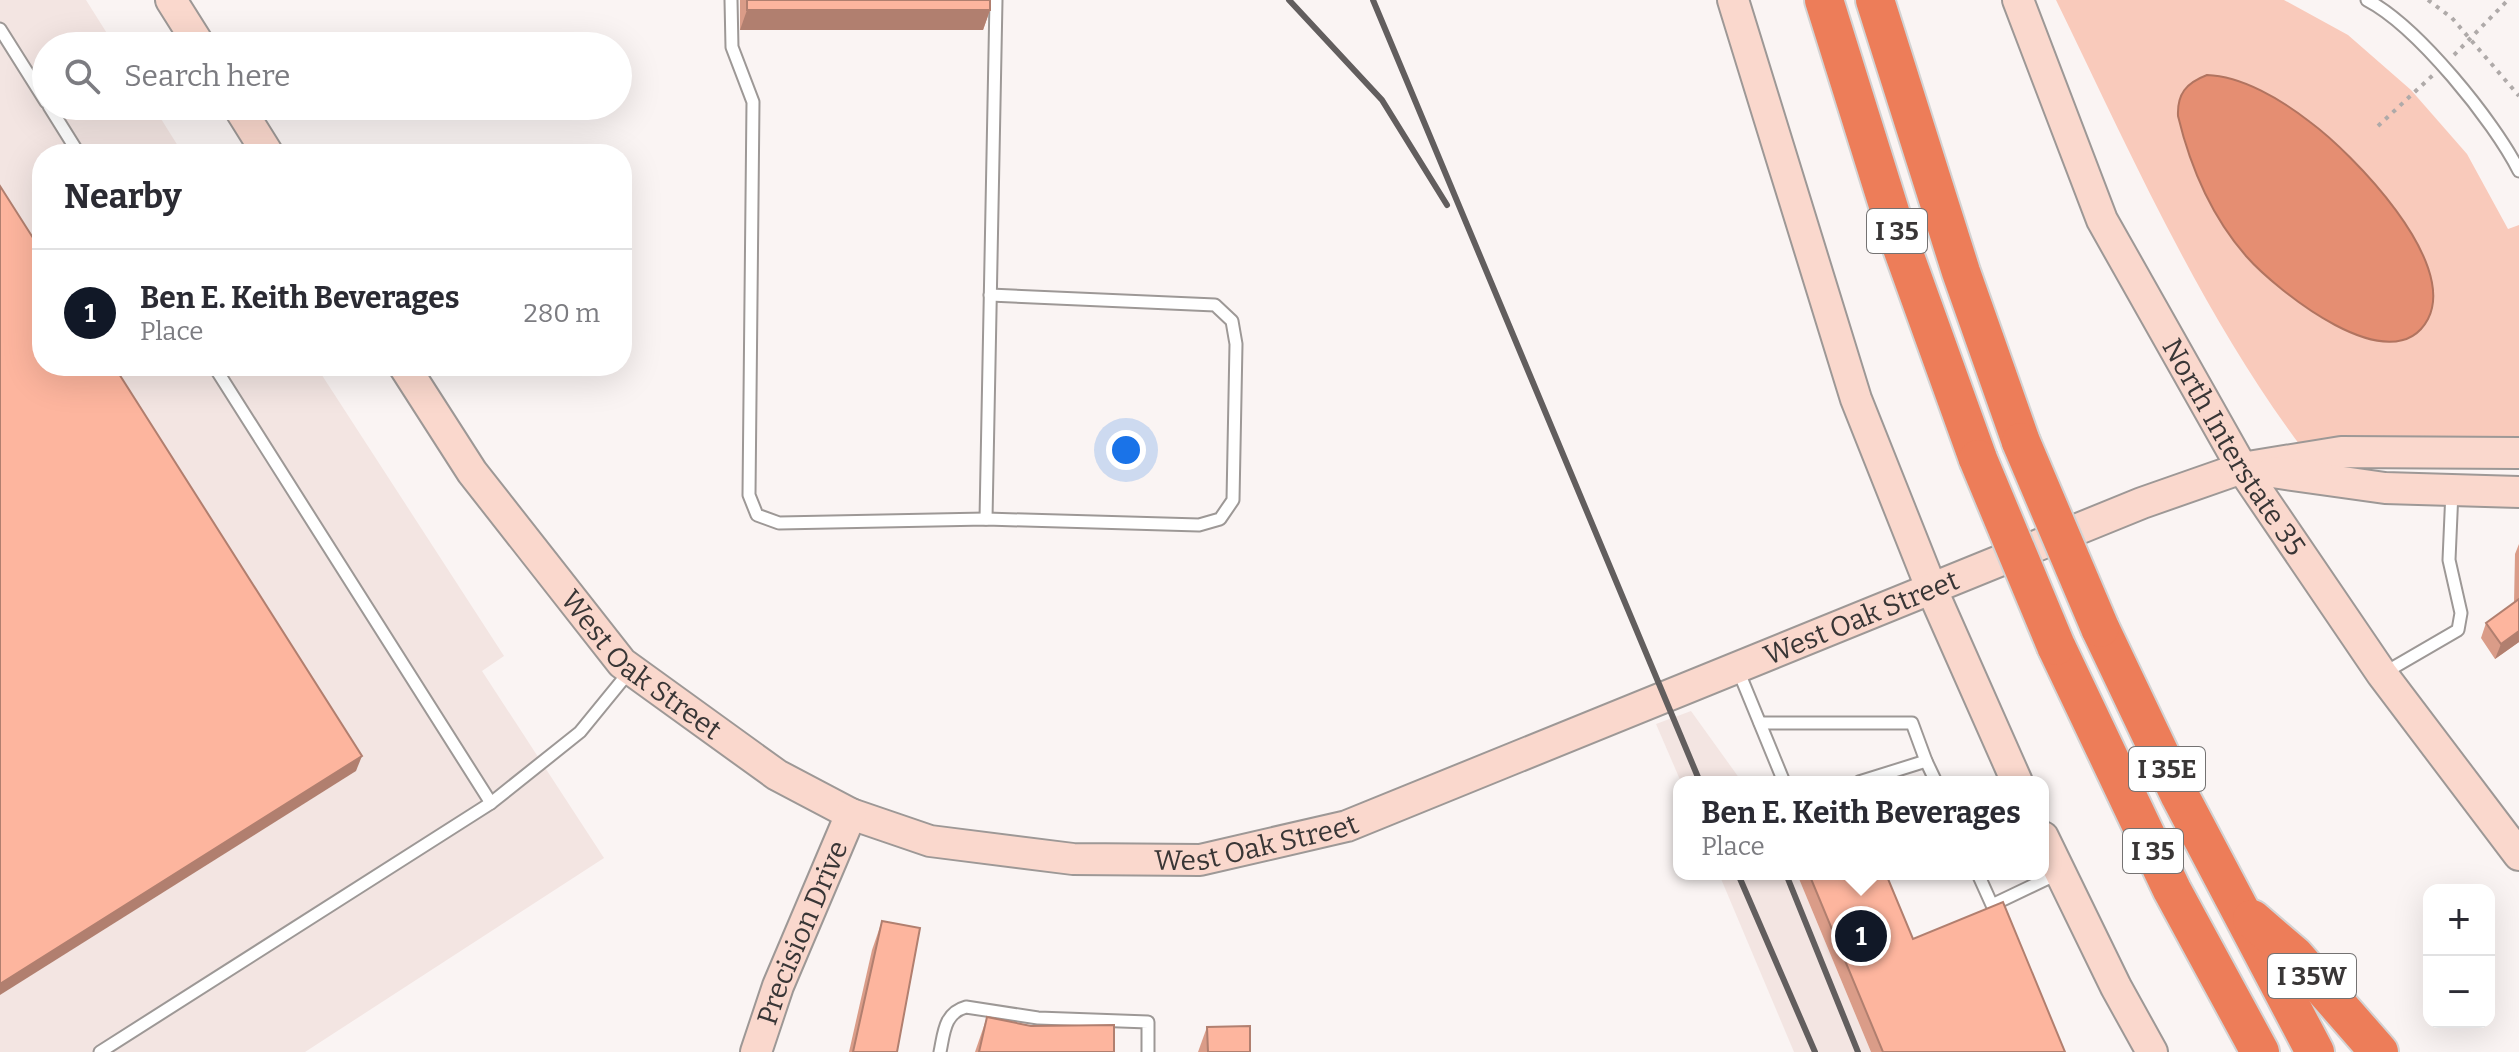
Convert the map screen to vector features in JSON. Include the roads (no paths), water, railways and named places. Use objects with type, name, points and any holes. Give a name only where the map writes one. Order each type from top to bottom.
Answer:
[{"type":"highway","name":"I 35","points":[[1824,0],[1897,234],[1978,459],[2056,646],[2172,890],[2260,1052]]},
{"type":"highway","name":"I 35E","points":[[1875,0],[1961,272],[2021,442],[2100,628],[2237,907],[2315,1052]]},
{"type":"highway","name":"I 35W","points":[[2237,907],[2295,956],[2379,1052]]},
{"type":"main road","points":[[171,0],[191,32]]},
{"type":"main road","points":[[1733,0],[1839,349],[1932,590],[2014,776]]},
{"type":"main road","name":"North Interstate 35","points":[[2018,0],[2102,220],[2242,468],[2382,674],[2519,855]]},
{"type":"main road","points":[[247,120],[262,144]]},
{"type":"main road","name":"West Oak Street","points":[[410,376],[472,472],[631,669],[777,775],[851,814],[930,841],[1073,859],[1200,860],[1347,826],[2142,503],[2242,468],[2341,452],[2519,453]]},
{"type":"main road","points":[[2452,490],[2453,452]]},
{"type":"main road","name":"West Oak Street","points":[[2242,468],[2385,488],[2519,492]]},
{"type":"main road","name":"Precision Drive","points":[[756,1052],[778,986],[851,814]]},
{"type":"main road","points":[[2049,850],[2152,1052]]},
{"type":"lane","points":[[731,0],[732,47],[753,102],[749,495],[757,515],[779,523],[986,519],[1199,525],[1220,519],[1233,500],[1236,344],[1232,321],[1215,305],[990,295]]},
{"type":"lane","points":[[986,519],[996,0]]},
{"type":"lane","points":[[2367,0],[2443,66],[2507,147],[2519,171]]},
{"type":"lane","points":[[0,29],[32,80]]},
{"type":"lane","points":[[57,120],[73,144]]},
{"type":"lane","points":[[220,376],[491,803]]},
{"type":"lane","points":[[2382,674],[2458,630],[2461,613],[2449,560],[2452,490]]},
{"type":"lane","points":[[100,1052],[491,803],[580,732],[631,669]]},
{"type":"lane","points":[[1737,669],[1782,776]]},
{"type":"lane","points":[[1760,723],[1912,723],[1933,776]]},
{"type":"lane","points":[[1878,776],[1926,761]]},
{"type":"lane","points":[[2049,878],[2060,873]]},
{"type":"lane","points":[[1981,880],[1992,905],[2045,880]]},
{"type":"lane","points":[[940,1052],[947,1019],[954,1010],[966,1007],[1038,1018],[1148,1022],[1148,1052]]},
{"type":"railway","points":[[1289,0],[1382,100],[1447,205]]},
{"type":"railway","points":[[1373,0],[1697,776]]},
{"type":"railway","points":[[1741,880],[1815,1052]]},
{"type":"railway","points":[[1788,880],[1858,1052]]},
{"type":"place","name":"Ben E. Keith Beverages","points":[[1861,936]]}]
